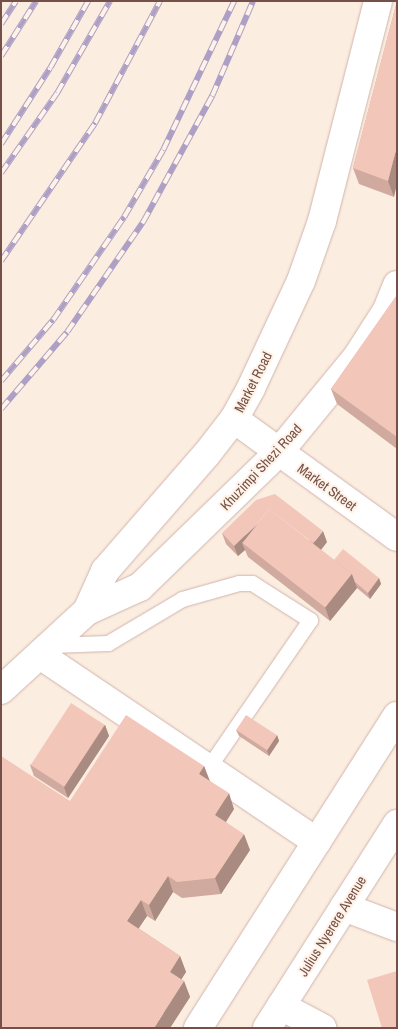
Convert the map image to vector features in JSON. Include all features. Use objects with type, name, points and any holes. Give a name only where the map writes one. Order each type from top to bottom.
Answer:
[{"type":"main road","name":"Market Road","points":[[1,690],[87,611],[105,571],[234,419],[304,272],[322,221],[378,1]]},
{"type":"main road","name":"Khuzimpi Shezi Road","points":[[87,611],[140,587],[279,452],[357,357],[387,310],[397,285]]},
{"type":"main road","name":"Market Street","points":[[234,419],[397,537]]},
{"type":"main road","points":[[46,650],[208,768],[317,842]]},
{"type":"main road","points":[[198,1028],[397,716]]},
{"type":"main road","name":"Julius Nyerere Avenue","points":[[274,1017],[397,824]]},
{"type":"main road","points":[[344,907],[397,926]]},
{"type":"main road","points":[[274,1017],[322,1028]]},
{"type":"lane","points":[[46,650],[108,642],[182,599],[239,583],[252,583],[310,620],[208,768]]},
{"type":"building","points":[[397,1],[397,146],[388,181],[353,168]]},
{"type":"building","points":[[397,295],[397,437],[331,389]]},
{"type":"building","points":[[275,494],[323,531],[313,543],[269,509],[257,524],[234,546],[222,533],[256,500]]},
{"type":"building","points":[[269,509],[352,574],[325,608],[243,543]]},
{"type":"building","points":[[343,549],[379,578],[368,593],[355,582],[352,574],[334,560]]},
{"type":"building","points":[[71,703],[105,725],[64,787],[31,765]]},
{"type":"building","points":[[126,715],[204,766],[199,774],[229,793],[215,815],[244,834],[215,878],[177,882],[168,876],[149,905],[141,900],[127,921],[180,956],[170,972],[184,981],[154,1028],[1,1028],[1,756],[70,801]]},
{"type":"building","points":[[246,715],[277,735],[267,750],[236,730]]},
{"type":"building","points":[[397,971],[397,1028],[382,1028],[367,980]]},
{"type":"railway","points":[[1,24],[16,1]]},
{"type":"railway","points":[[1,56],[36,1]]},
{"type":"railway","points":[[1,144],[50,68],[88,1]]},
{"type":"railway","points":[[1,173],[57,93],[110,1]]},
{"type":"railway","points":[[1,261],[95,123],[160,1]]},
{"type":"railway","points":[[1,381],[53,320],[124,217],[163,150],[234,1]]},
{"type":"railway","points":[[1,409],[67,332],[143,222],[212,96],[253,1]]}]
